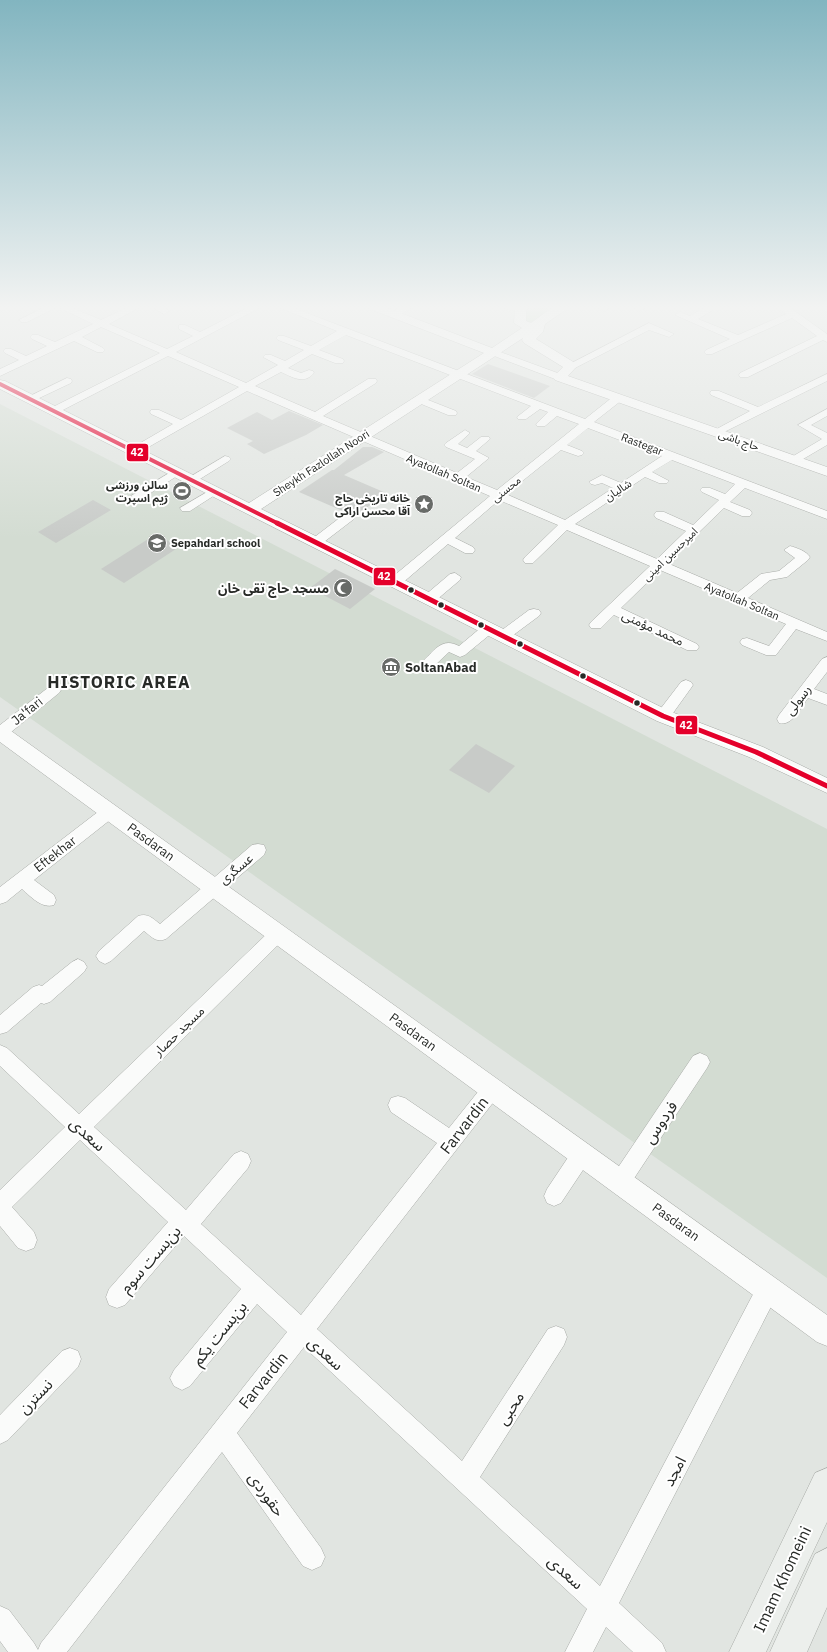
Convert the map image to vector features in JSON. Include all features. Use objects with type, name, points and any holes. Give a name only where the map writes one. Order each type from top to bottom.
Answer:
[{"type":"main road","name":"Imam Khomeini","points":[[747,1652],[827,1485]]},
{"type":"main road","points":[[788,1652],[827,1566]]},
{"type":"street","points":[[0,384],[134,451],[174,474],[190,480],[211,493]]},
{"type":"street","points":[[29,399],[60,384]]},
{"type":"street","points":[[53,411],[106,384]]},
{"type":"street","name":"Ayatollah Soltan","points":[[239,384],[827,638]]},
{"type":"street","points":[[134,451],[181,424],[227,403],[251,384]]},
{"type":"street","points":[[314,417],[367,384]]},
{"type":"street","name":"Sheykh Fazlollah Noori","points":[[250,509],[442,384]]},
{"type":"street","name":"Rastegar","points":[[484,384],[827,515]]},
{"type":"street","name":"حاج باشی","points":[[579,384],[827,472]]},
{"type":"street","points":[[716,432],[811,384]]},
{"type":"street","points":[[0,389],[211,493],[250,509],[663,716],[756,752],[827,786]]},
{"type":"street","points":[[715,393],[759,411]]},
{"type":"street","name":"محسنی","points":[[395,582],[497,496],[588,424],[618,398]]},
{"type":"street","points":[[418,400],[452,413]]},
{"type":"street","points":[[522,417],[539,405]]},
{"type":"street","points":[[541,424],[556,411]]},
{"type":"street","points":[[155,412],[181,424]]},
{"type":"street","points":[[794,460],[827,439],[803,425],[827,412]]},
{"type":"street","points":[[617,435],[627,427]]},
{"type":"street","points":[[457,479],[483,458],[450,445],[465,433]]},
{"type":"street","points":[[468,452],[485,439]]},
{"type":"street","points":[[560,446],[578,453]]},
{"type":"street","points":[[533,452],[546,457]]},
{"type":"street","name":"شالیان","points":[[529,560],[565,525],[644,473],[675,457],[689,452]]},
{"type":"street","points":[[190,480],[225,459]]},
{"type":"street","points":[[644,473],[663,481]]},
{"type":"street","points":[[145,500],[137,496],[174,474]]},
{"type":"street","points":[[595,482],[602,478],[621,488]]},
{"type":"street","name":"امیرحسین امینی","points":[[596,625],[744,483]]},
{"type":"street","points":[[706,490],[746,513]]},
{"type":"street","points":[[186,508],[211,493]]},
{"type":"street","points":[[660,515],[694,530]]},
{"type":"street","points":[[316,542],[350,516]]},
{"type":"street","points":[[618,548],[629,537]]},
{"type":"street","points":[[447,538],[469,550]]},
{"type":"street","points":[[738,599],[766,577],[783,574],[804,557],[790,550]]},
{"type":"street","points":[[429,599],[455,578]]},
{"type":"street","name":"محمد مؤمنی","points":[[613,609],[692,647]]},
{"type":"street","points":[[503,636],[534,614]]},
{"type":"street","points":[[747,642],[771,652],[794,624]]},
{"type":"street","points":[[428,664],[448,646],[460,652],[488,628]]},
{"type":"street","name":"رسولی","points":[[784,718],[827,662]]},
{"type":"street","points":[[663,716],[686,686]]},
{"type":"street","name":"Ja'fari","points":[[0,733],[54,690]]},
{"type":"street","points":[[805,691],[827,700]]},
{"type":"street","name":"Pasdaran","points":[[0,733],[827,1332]]},
{"type":"street","name":"Eftekhar","points":[[0,897],[109,812]]},
{"type":"street","name":"عسگری","points":[[105,956],[144,921],[160,934],[258,850]]},
{"type":"street","points":[[22,880],[48,900]]},
{"type":"street","name":"مسجد حصار","points":[[2,1201],[80,1128],[278,934]]},
{"type":"street","points":[[0,1026],[39,993],[44,996],[78,967]]},
{"type":"street","name":"سعدی","points":[[0,1054],[653,1652]]},
{"type":"street","name":"فردوس","points":[[620,1182],[700,1062]]},
{"type":"street","name":"Farvardin","points":[[50,1652],[492,1089]]},
{"type":"street","points":[[398,1105],[451,1141]]},
{"type":"street","points":[[554,1196],[582,1154]]},
{"type":"street","name":"بن‌بست سوم","points":[[117,1297],[241,1160]]},
{"type":"street","points":[[2,1201],[26,1240]]},
{"type":"street","name":"بن‌بست یکم","points":[[182,1378],[256,1288]]},
{"type":"street","name":"امجد","points":[[578,1652],[768,1289]]},
{"type":"street","name":"محبی","points":[[464,1479],[556,1337]]},
{"type":"street","name":"نسترن","points":[[0,1432],[70,1359]]},
{"type":"street","name":"حقوردی","points":[[222,1432],[312,1557]]},
{"type":"street","points":[[0,1619],[25,1652]]},
{"type":"shaded area","points":[[0,404],[827,829],[827,1278],[0,697]]},
{"type":"building","points":[[498,384],[545,384],[550,386],[534,398]]},
{"type":"building","points":[[289,411],[323,425],[306,435],[264,454],[247,444],[253,441],[227,428],[257,412],[272,420]]},
{"type":"building","points":[[363,447],[372,447],[384,452],[344,475],[386,493],[357,515],[351,511],[345,512],[299,492],[334,470]]},
{"type":"building","points":[[93,500],[111,510],[56,543],[38,532]]},
{"type":"building","points":[[156,534],[179,547],[124,583],[101,569]]},
{"type":"building","name":"مسجد حاج تقی خان","points":[[335,569],[375,589],[350,609],[310,588]]},
{"type":"building","points":[[476,744],[515,766],[489,793],[449,770]]},
{"type":"transit line","name":"42","points":[[0,384],[663,716],[756,752],[827,786]]},
{"type":"place","name":"سالن ورزشی ژیم اسپرت","points":[[182,491]]},
{"type":"place","name":"خانه تاریخی حاج آقا محسن اراکی","points":[[424,504]]},
{"type":"place","name":"Sepahdari school","points":[[157,543]]},
{"type":"place","name":"مسجد حاج تقی خان","points":[[343,588]]},
{"type":"place","name":"SoltanAbad","points":[[391,667]]},
{"type":"district","name":"HISTORIC AREA","points":[[119,682]]}]
